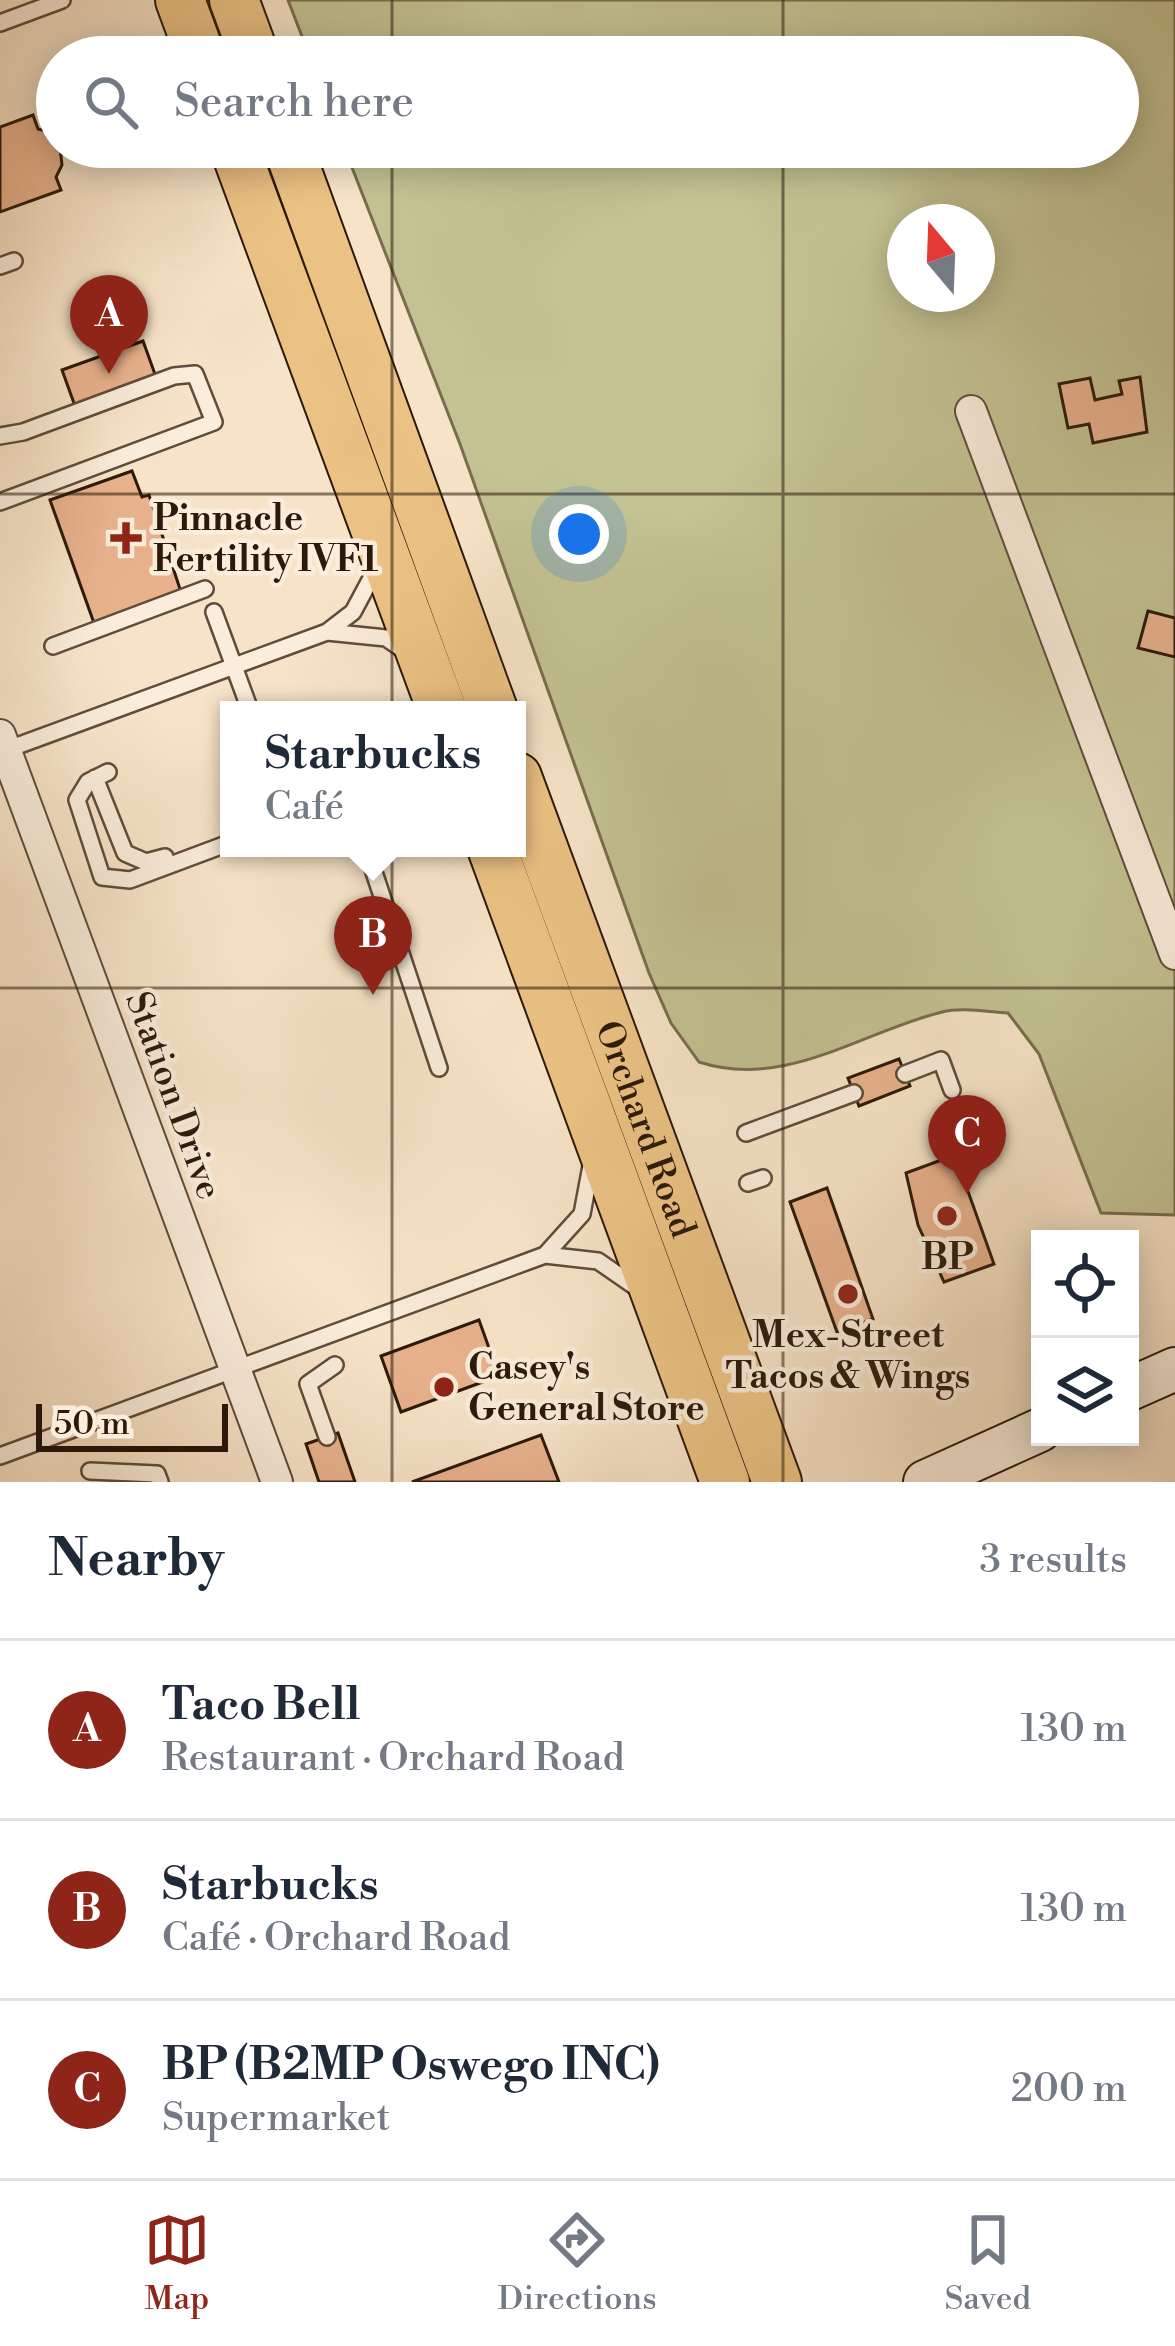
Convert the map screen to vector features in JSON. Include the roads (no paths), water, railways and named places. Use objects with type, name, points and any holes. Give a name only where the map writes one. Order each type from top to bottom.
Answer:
[{"type":"main road","points":[[242,168],[436,695]]},
{"type":"main road","points":[[296,168],[490,701]]},
{"type":"main road","name":"Orchard Road","points":[[526,801],[777,1482]]},
{"type":"main road","name":"Orchard Road","points":[[495,857],[725,1482]]},
{"type":"main road","points":[[1139,1386],[1175,1369]]},
{"type":"main road","points":[[925,1482],[1031,1434]]},
{"type":"street","points":[[971,410],[1175,954]]},
{"type":"street","name":"Station Drive","points":[[2,746],[277,1482]]},
{"type":"lane","points":[[0,23],[62,0]]},
{"type":"lane","points":[[0,436],[23,432],[174,376],[195,374],[214,422],[0,502]]},
{"type":"lane","points":[[2,746],[327,632],[368,592],[376,571],[376,530]]},
{"type":"lane","points":[[53,646],[205,589]]},
{"type":"lane","points":[[214,612],[247,701]]},
{"type":"lane","points":[[327,632],[386,638],[404,649],[436,695]]},
{"type":"lane","points":[[220,836],[158,860],[135,859],[119,842],[102,775],[80,791],[76,812],[102,877],[130,880],[220,846]]},
{"type":"lane","points":[[369,857],[439,1068]]},
{"type":"lane","points":[[905,1074],[941,1060],[952,1090]]},
{"type":"lane","points":[[746,1132],[854,1093]]},
{"type":"lane","points":[[545,1255],[583,1214],[594,1127]]},
{"type":"lane","points":[[0,1456],[545,1255],[598,1261],[659,1304]]},
{"type":"lane","points":[[327,1437],[308,1384],[334,1365]]},
{"type":"lane","points":[[94,1476],[157,1474],[160,1482]]},
{"type":"lane","points":[[94,1476],[109,1482]]},
{"type":"lane","points":[[94,1476],[128,1482]]},
{"type":"lane","points":[[94,1476],[146,1482]]},
{"type":"place","name":"Taco Bell","points":[[109,374]]},
{"type":"place","name":"Pinnacle Fertility IVF1","points":[[126,538]]},
{"type":"place","name":"Starbucks","points":[[373,995]]},
{"type":"place","name":"BP (B2MP Oswego INC)","points":[[967,1194]]},
{"type":"place","name":"BP","points":[[947,1216]]},
{"type":"place","name":"Mex-Street Tacos & Wings","points":[[848,1294]]},
{"type":"place","name":"Casey's General Store","points":[[444,1387]]}]
